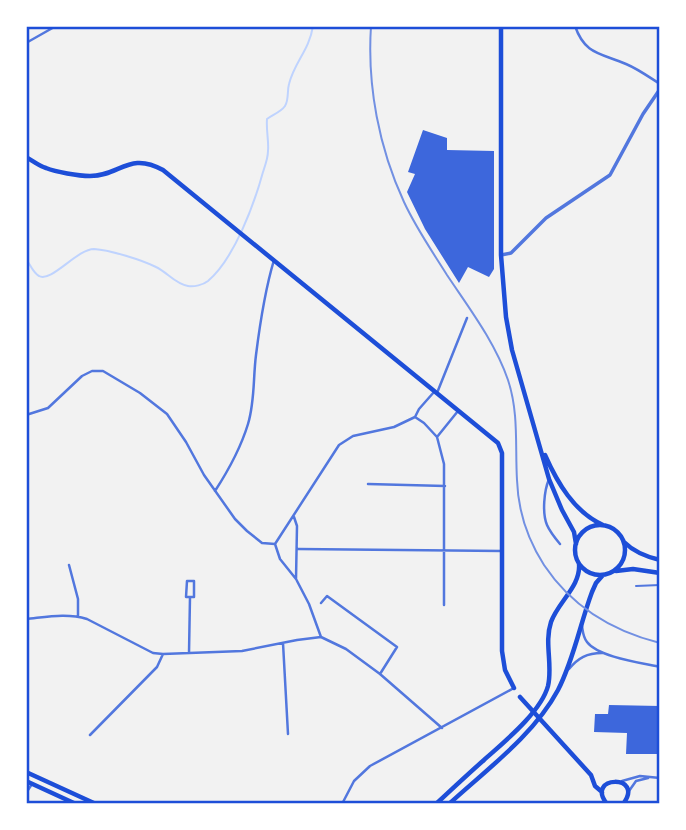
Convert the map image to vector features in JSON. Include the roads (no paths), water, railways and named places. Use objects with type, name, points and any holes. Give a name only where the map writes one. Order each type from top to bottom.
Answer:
[{"type":"main road","points":[[436,804],[525,722],[547,691],[547,645],[551,621],[580,571],[574,532],[549,478],[506,317],[501,255],[501,26]]},
{"type":"main road","points":[[26,158],[46,168],[89,176],[100,175],[136,162],[152,164],[176,179],[498,443],[502,453],[502,651],[505,670],[514,688]]},
{"type":"main road","points":[[539,443],[553,474],[569,497],[594,520],[619,534],[634,550],[660,560]]},
{"type":"main road","points":[[576,544],[584,531],[599,525],[607,526]]},
{"type":"main road","points":[[612,572],[618,568],[624,555],[623,540]]},
{"type":"main road","points":[[579,564],[590,573],[603,575],[633,569],[660,573]]},
{"type":"main road","points":[[449,804],[533,725],[552,700],[564,676],[592,592],[603,575]]},
{"type":"main road","points":[[520,697],[591,775],[608,783],[620,782],[627,788],[624,804]]},
{"type":"main road","points":[[26,772],[96,804]]},
{"type":"main road","points":[[591,775],[602,794],[604,804]]},
{"type":"main road","points":[[26,781],[76,804]]},
{"type":"main road","points":[[602,794],[608,783]]},
{"type":"street","points":[[26,43],[56,26]]},
{"type":"street","points":[[501,255],[511,253],[536,226],[560,207],[610,175],[660,87],[629,65],[588,49],[575,26]]},
{"type":"street","points":[[215,491],[234,458],[248,424],[258,343],[274,260]]},
{"type":"street","points":[[275,544],[339,445],[353,436],[394,427],[415,417],[436,392],[467,318]]},
{"type":"street","points":[[26,415],[48,408],[82,376],[92,371],[103,371],[141,393],[167,414],[235,520],[262,543],[275,544]]},
{"type":"street","points":[[437,437],[458,411]]},
{"type":"street","points":[[415,417],[437,437],[444,464],[444,605]]},
{"type":"street","points":[[549,478],[546,486],[545,523],[560,544]]},
{"type":"street","points":[[368,484],[445,486]]},
{"type":"street","points":[[294,517],[298,549],[296,579]]},
{"type":"street","points":[[275,544],[280,559],[296,579],[309,604],[321,638]]},
{"type":"street","points":[[298,549],[502,551]]},
{"type":"street","points":[[69,565],[78,599],[78,616]]},
{"type":"street","points":[[187,581],[194,581],[194,597],[190,597],[186,597],[187,581]]},
{"type":"street","points":[[321,603],[327,596],[397,647],[380,674]]},
{"type":"street","points":[[189,653],[190,597]]},
{"type":"street","points":[[26,619],[78,616],[153,653],[163,654],[242,651],[321,638],[346,649],[380,674],[442,728]]},
{"type":"street","points":[[582,623],[584,636],[590,645],[605,653],[660,667]]},
{"type":"street","points":[[283,643],[288,734]]},
{"type":"street","points":[[564,676],[582,657],[591,653],[605,653]]},
{"type":"street","points":[[90,735],[157,667],[163,654]]},
{"type":"street","points":[[342,804],[354,781],[370,766],[514,688],[520,697]]},
{"type":"street","points":[[620,782],[640,776],[657,778]]},
{"type":"street","points":[[628,792],[636,781],[657,778]]},
{"type":"street","points":[[26,793],[32,784]]},
{"type":"lane","points":[[636,586],[660,585]]},
{"type":"waterway","points":[[26,259],[35,273],[44,277],[87,250],[94,249],[150,264],[183,285],[196,286],[208,281],[234,246],[248,215],[268,156],[267,119],[286,104],[288,87],[313,26]]},
{"type":"railway","points":[[371,26],[373,94],[395,181],[419,230],[489,339],[508,380],[515,417],[519,502],[533,545],[555,580],[580,605],[626,632],[660,643]]}]
